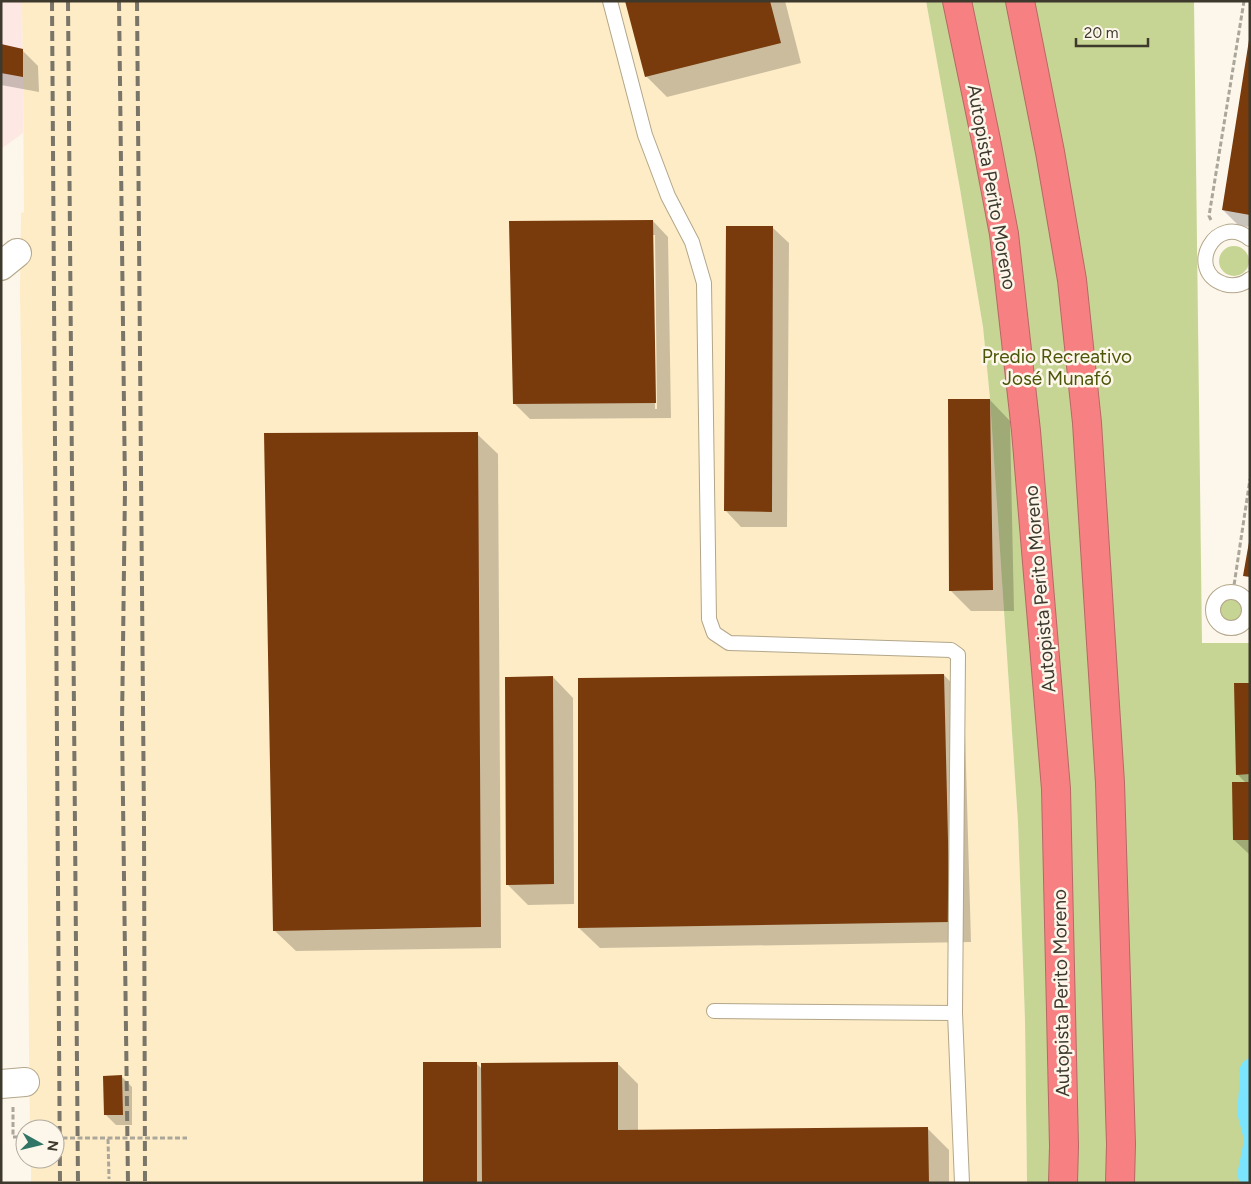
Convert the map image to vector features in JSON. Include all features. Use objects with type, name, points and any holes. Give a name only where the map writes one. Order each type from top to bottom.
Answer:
[{"type":"highway","name":"Autopista Perito Moreno","points":[[957,1],[1004,234],[1026,431],[1056,788],[1064,1146],[1063,1183]]},
{"type":"highway","points":[[1020,1],[1050,152],[1072,280],[1087,423],[1110,784],[1121,1144],[1120,1183]]},
{"type":"lane","points":[[610,1],[644,135],[668,196],[692,242],[704,283],[709,619],[714,633],[729,644],[951,650],[958,655],[955,1013],[962,1183]]},
{"type":"lane","points":[[1250,239],[1239,233],[1230,232],[1221,235],[1216,237],[1208,247],[1205,257],[1206,267],[1211,276],[1219,282],[1237,285],[1250,278]]},
{"type":"lane","points":[[1226,592],[1233,592],[1240,594],[1246,599],[1249,607],[1249,616],[1237,628],[1229,629],[1220,626],[1214,619],[1212,611],[1214,602],[1219,596],[1226,592]]},
{"type":"lane","points":[[714,1011],[955,1013]]},
{"type":"path","points":[[1216,237],[1210,216],[1244,1]]},
{"type":"path","points":[[1233,592],[1250,479]]},
{"type":"path","points":[[65,1138],[187,1138]]},
{"type":"path","points":[[108,1139],[109,1179]]},
{"type":"shaded area","points":[[1,1],[22,1],[23,133],[1,149]]},
{"type":"shaded area","points":[[22,1],[926,1],[983,327],[990,399],[1018,823],[1025,1021],[1027,1183],[31,1183],[31,1169],[65,1169],[65,1119],[30,1119],[20,293],[21,213],[24,212]]},
{"type":"green space","name":"Predio Recreativo José Munafó","points":[[926,1],[1194,1],[1202,643],[1250,643],[1250,1183],[1027,1183],[1025,1021],[1018,823],[990,399],[983,327]]},
{"type":"green space","points":[[1234,246],[1245,250],[1249,261],[1245,272],[1234,276],[1223,272],[1219,261],[1223,250]]},
{"type":"green space","points":[[1231,598],[1240,601],[1243,610],[1240,619],[1231,622],[1222,619],[1219,610],[1222,601]]},
{"type":"water","points":[[1250,1057],[1250,1183],[1240,1183],[1237,1175],[1244,1140],[1237,1113],[1239,1069],[1243,1062]]},
{"type":"building","points":[[625,1],[770,1],[781,43],[645,77]]},
{"type":"building","points":[[1250,40],[1250,215],[1222,210]]},
{"type":"building","points":[[1,44],[23,49],[23,77],[1,73]]},
{"type":"building","points":[[653,220],[656,403],[513,404],[509,221]]},
{"type":"building","points":[[726,226],[773,226],[772,512],[724,511]]},
{"type":"building","points":[[948,399],[990,399],[993,590],[949,591]]},
{"type":"building","points":[[478,432],[481,927],[273,931],[264,433]]},
{"type":"building","points":[[1250,542],[1250,577],[1243,576]]},
{"type":"building","points":[[944,674],[950,922],[578,928],[578,678]]},
{"type":"building","points":[[553,676],[554,884],[506,885],[505,677]]},
{"type":"building","points":[[1234,683],[1250,683],[1250,774],[1236,775]]},
{"type":"building","points":[[1232,782],[1250,782],[1250,840],[1233,840]]},
{"type":"building","points":[[423,1062],[477,1062],[477,1183],[423,1183]]},
{"type":"building","points":[[618,1062],[618,1130],[928,1127],[929,1183],[482,1183],[481,1063]]},
{"type":"building","points":[[122,1075],[123,1115],[104,1115],[103,1076]]},
{"type":"railway","points":[[52,1],[60,1183]]},
{"type":"railway","points":[[68,1],[78,1183]]},
{"type":"railway","points":[[119,1],[125,488],[122,725],[128,1183]]},
{"type":"railway","points":[[137,1],[145,1183]]}]
